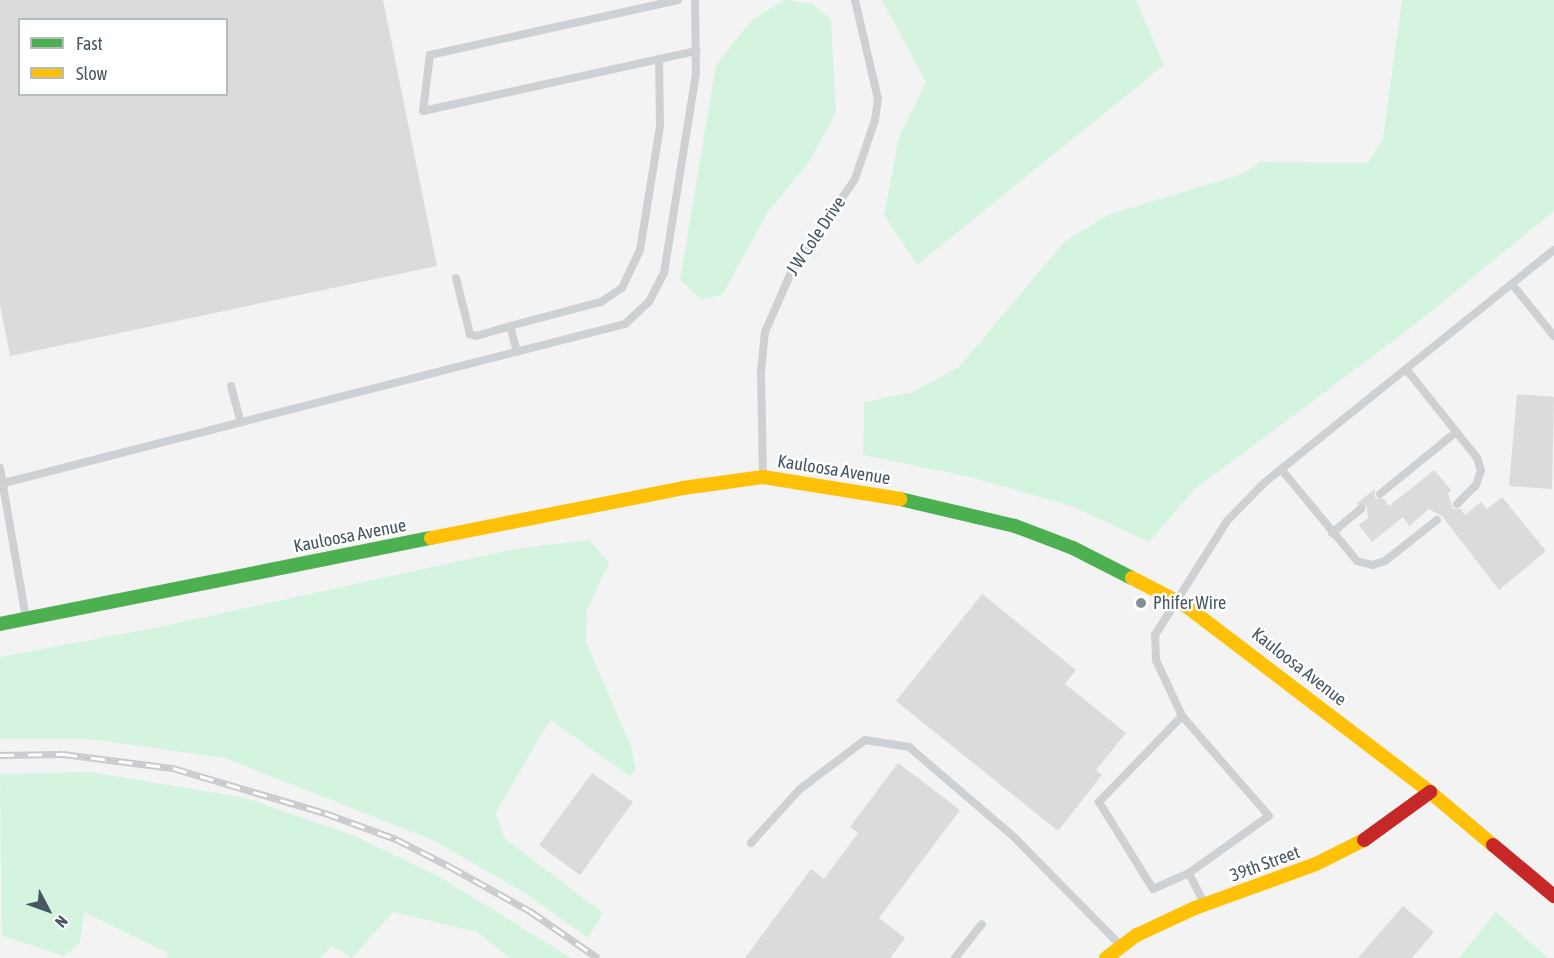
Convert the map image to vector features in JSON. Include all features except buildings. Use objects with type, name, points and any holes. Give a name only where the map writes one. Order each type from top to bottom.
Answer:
[{"type":"street","name":"Kauloosa Avenue","points":[[0,624],[683,488],[763,477],[893,497],[1015,526],[1083,552],[1175,600],[1238,642],[1430,792],[1554,896]]},
{"type":"street","name":"39th Street","points":[[1106,958],[1121,947],[1205,904],[1316,864],[1379,833],[1430,792]]},
{"type":"lane","points":[[678,0],[430,55],[423,111],[696,51]]},
{"type":"lane","points":[[2,484],[625,324],[649,302],[664,273],[696,73],[695,0]]},
{"type":"lane","name":"J W Cole Drive","points":[[763,477],[760,372],[765,332],[793,268],[855,178],[875,120],[876,89],[855,0]]},
{"type":"lane","points":[[456,278],[470,334],[476,336],[601,302],[622,288],[640,250],[660,127],[659,59]]},
{"type":"lane","points":[[1182,716],[1099,802],[1153,889],[1189,873],[1269,816],[1182,716],[1156,660],[1155,635],[1175,600],[1227,522],[1281,469],[1554,250]]},
{"type":"lane","points":[[1512,284],[1554,336]]},
{"type":"lane","points":[[510,326],[517,352]]},
{"type":"lane","points":[[1406,369],[1477,458],[1480,470],[1476,485],[1457,504]]},
{"type":"lane","points":[[231,386],[241,423]]},
{"type":"lane","points":[[1380,494],[1456,432]]},
{"type":"lane","points":[[0,468],[26,619]]},
{"type":"lane","points":[[1281,469],[1332,533],[1358,561],[1372,565],[1385,561],[1437,520]]},
{"type":"lane","points":[[1332,533],[1361,509]]},
{"type":"lane","points":[[751,843],[800,789],[865,740],[909,747],[1014,837],[1121,947]]},
{"type":"lane","points":[[1189,873],[1205,904]]},
{"type":"lane","points":[[955,958],[982,924]]},
{"type":"green space","points":[[784,0],[813,4],[831,20],[836,113],[809,162],[768,212],[722,295],[702,300],[680,280],[716,65],[752,20]]},
{"type":"green space","points":[[882,0],[1136,0],[1164,65],[917,265],[884,215],[899,137],[926,82]]},
{"type":"green space","points":[[1402,0],[1554,0],[1554,211],[1417,323],[1195,489],[1149,542],[1074,507],[970,477],[863,455],[864,402],[913,392],[959,367],[1065,241],[1110,214],[1243,174],[1260,162],[1368,163],[1383,138]]},
{"type":"green space","points":[[589,540],[609,563],[587,610],[586,641],[631,746],[636,769],[630,776],[550,720],[496,812],[504,838],[603,913],[588,938],[523,892],[435,841],[225,758],[89,739],[0,739],[0,657],[159,627],[514,549]]},
{"type":"green space","points":[[90,772],[245,798],[352,835],[440,877],[571,958],[510,958],[477,932],[393,912],[352,958],[332,946],[320,958],[168,958],[166,952],[84,912],[80,943],[64,956],[2,936],[0,774]]},
{"type":"green space","points":[[1496,912],[1548,958],[1459,958]]},
{"type":"railway","points":[[0,755],[63,754],[173,768],[325,813],[396,839],[449,866],[530,911],[598,958]]},
{"type":"traffic: fast","points":[[900,499],[1015,526],[1073,548],[1132,578]]},
{"type":"traffic: fast","points":[[0,624],[431,538]]},
{"type":"traffic: slow","points":[[431,538],[683,488],[763,477],[900,499]]},
{"type":"traffic: slow","points":[[1132,578],[1186,606],[1430,792],[1493,845]]},
{"type":"traffic: slow","points":[[1106,958],[1137,935],[1195,908],[1316,864],[1364,840]]},
{"type":"traffic: jam","points":[[1364,840],[1430,792]]},
{"type":"traffic: jam","points":[[1493,845],[1554,896]]},
{"type":"place","name":"Phifer Wire","points":[[1141,603]]}]
